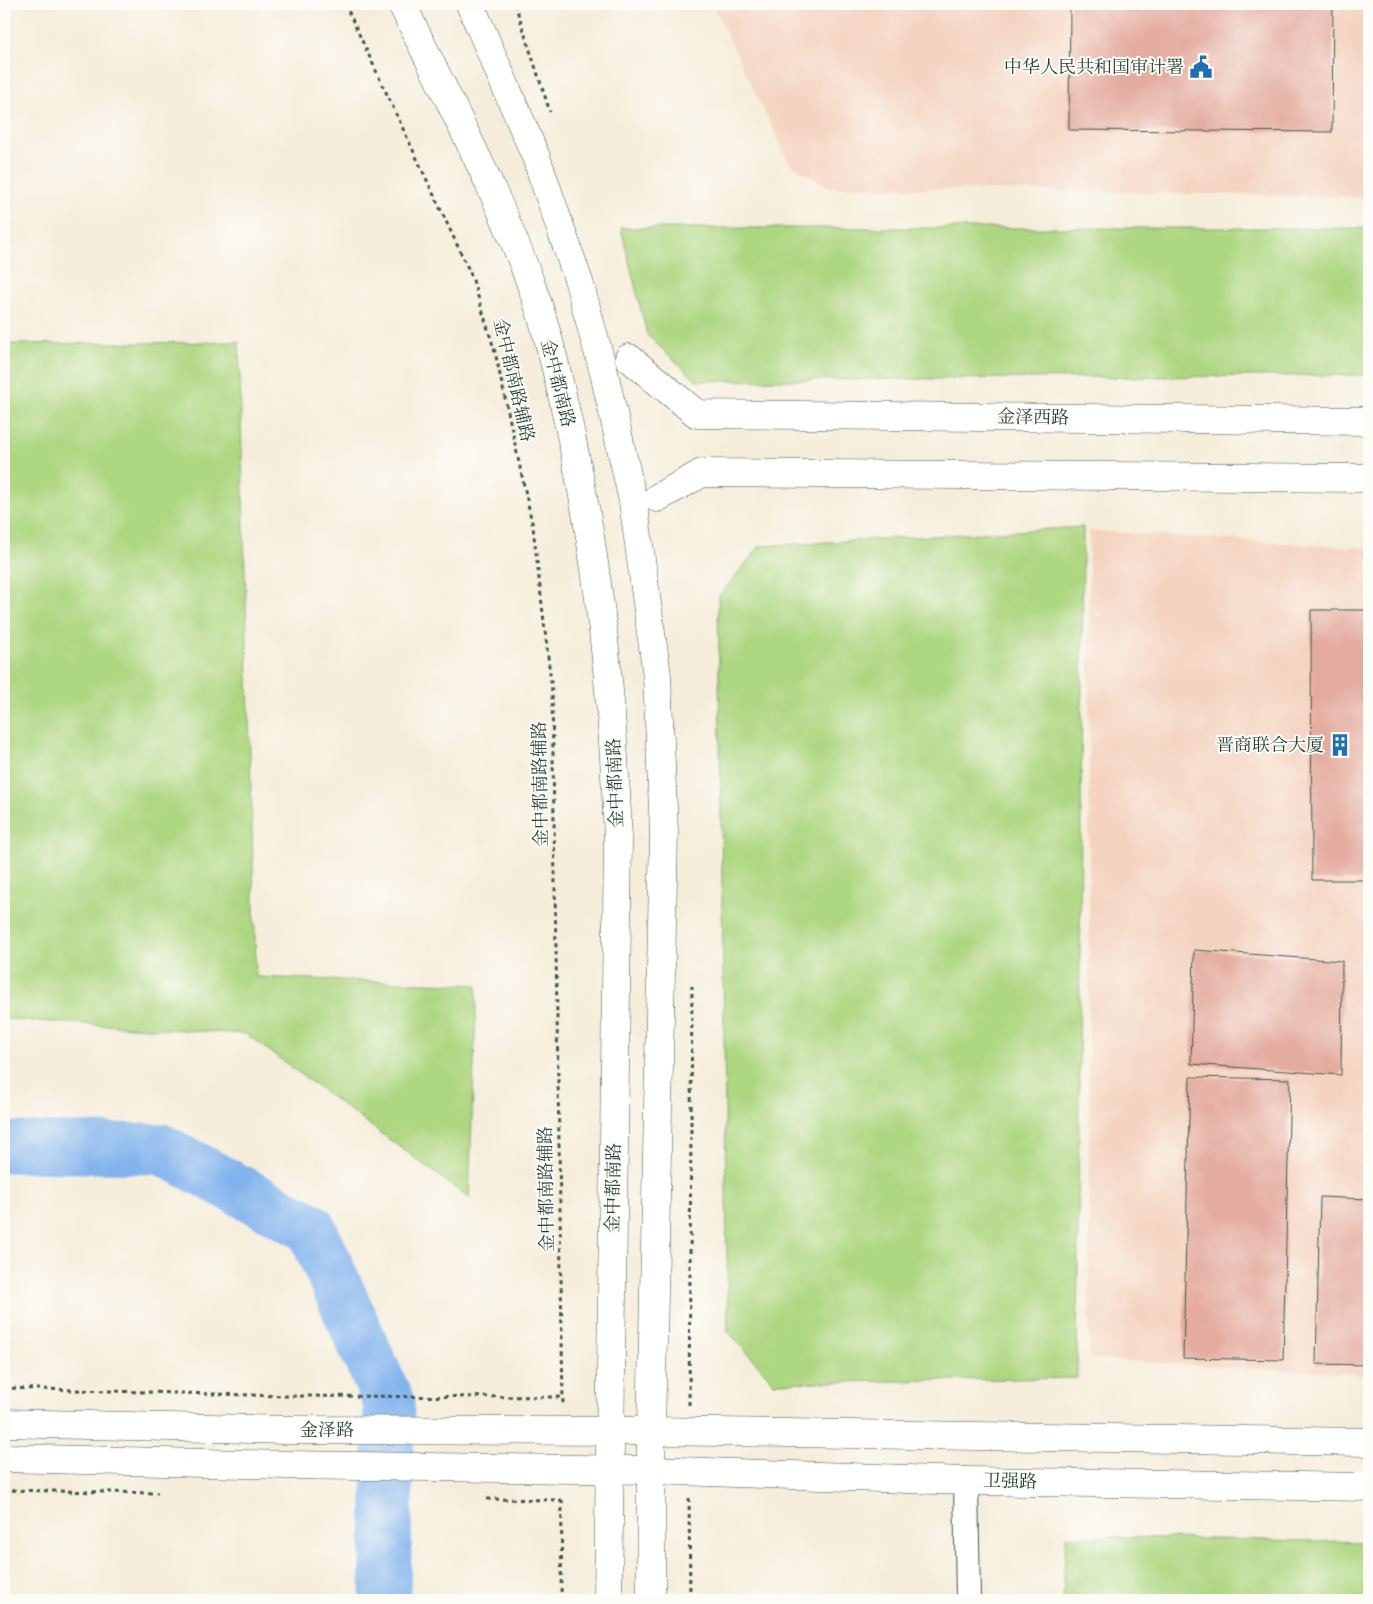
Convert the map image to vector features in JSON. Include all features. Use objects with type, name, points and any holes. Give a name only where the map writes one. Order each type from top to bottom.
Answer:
[{"type":"main road","name":"金中都南路","points":[[402,4],[507,221],[534,293],[559,378],[581,483],[596,570],[612,706],[618,839],[608,1469],[608,1600]]},
{"type":"main road","points":[[470,4],[536,157],[584,300],[604,373],[633,501],[657,676],[664,832],[651,1431],[651,1600]]},
{"type":"main road","name":"金泽西路","points":[[629,358],[697,414],[1369,421]]},
{"type":"main road","points":[[657,498],[702,473],[1369,478]]},
{"type":"main road","name":"金泽路","points":[[4,1423],[288,1430],[470,1429],[651,1431]]},
{"type":"main road","points":[[651,1431],[1369,1442]]},
{"type":"main road","name":"金泽路","points":[[4,1458],[287,1465],[651,1470]]},
{"type":"main road","name":"卫强路","points":[[651,1470],[966,1481],[1369,1487]]},
{"type":"street","points":[[966,1481],[968,1600]]},
{"type":"path","name":"金中都南路辅路","points":[[346,4],[472,277],[495,352],[533,527],[552,691],[563,1430]]},
{"type":"path","name":"金泽路","points":[[4,1388],[285,1396],[563,1397]]},
{"type":"path","points":[[561,1600],[562,1468]]},
{"type":"path","points":[[4,1490],[160,1493]]},
{"type":"path","points":[[482,1499],[562,1500]]},
{"type":"shaded area","name":"中华人民共和国审计署","points":[[712,4],[1369,4],[1369,197],[829,187],[790,164]]},
{"type":"shaded area","points":[[1089,531],[1369,548],[1369,1375],[1089,1359]]},
{"type":"green space","points":[[621,228],[1369,228],[1369,375],[697,381],[647,335]]},
{"type":"green space","points":[[239,342],[256,977],[477,985],[469,1198],[246,1034],[4,1019],[4,344]]},
{"type":"green space","points":[[1083,527],[1077,1378],[774,1383],[728,1331],[718,597],[760,546]]},
{"type":"green space","points":[[1066,1536],[1369,1542],[1369,1600],[1063,1600]]},
{"type":"building","name":"中华人民共和国审计署","points":[[1070,4],[1333,4],[1332,132],[1069,130]]},
{"type":"building","name":"晋商联合大厦","points":[[1311,610],[1369,610],[1369,880],[1312,880]]},
{"type":"building","points":[[1194,950],[1342,961],[1341,1075],[1191,1064]]},
{"type":"building","points":[[1190,1077],[1290,1079],[1283,1360],[1183,1358]]},
{"type":"building","points":[[1320,1197],[1369,1199],[1369,1365],[1316,1364]]},
{"type":"waterway","points":[[4,1147],[161,1149],[311,1228],[389,1403],[385,1600]]},
{"type":"place","name":"中华人民共和国审计署","points":[[1201,67]]},
{"type":"place","name":"晋商联合大厦","points":[[1340,745]]}]
